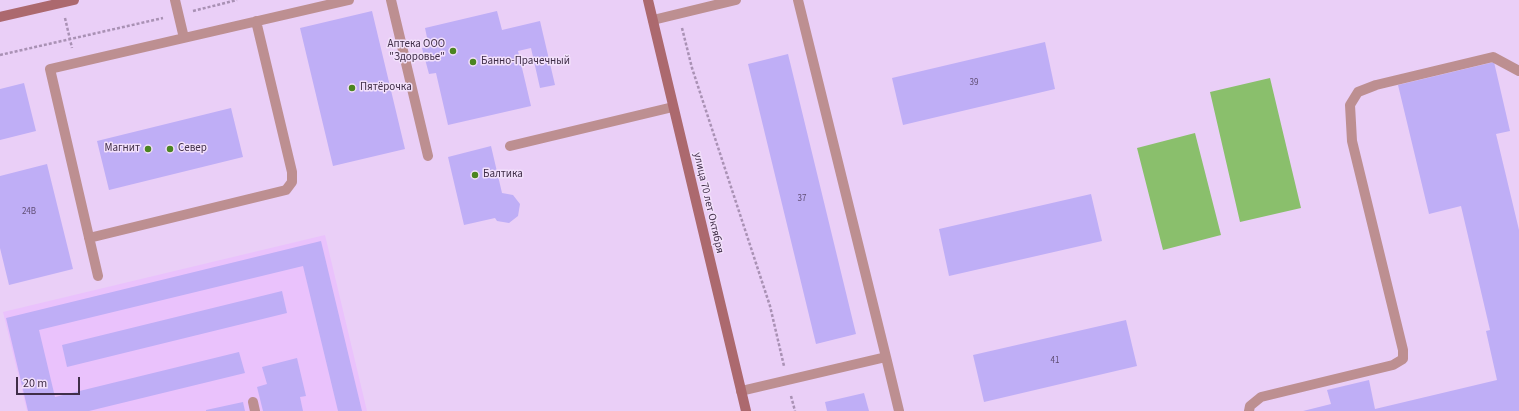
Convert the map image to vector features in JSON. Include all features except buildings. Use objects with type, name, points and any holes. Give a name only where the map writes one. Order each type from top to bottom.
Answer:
[{"type":"street","points":[[0,17],[74,0]]},
{"type":"street","name":"улица 70 лет Октября","points":[[648,0],[746,411]]},
{"type":"lane","points":[[175,0],[184,38]]},
{"type":"lane","points":[[98,276],[50,69],[349,0]]},
{"type":"lane","points":[[391,0],[428,156]]},
{"type":"lane","points":[[653,20],[736,0]]},
{"type":"lane","points":[[798,0],[899,411]]},
{"type":"lane","points":[[89,238],[286,190],[292,182],[292,172],[256,21]]},
{"type":"lane","points":[[1249,411],[1250,406],[1261,397],[1393,366],[1403,359],[1403,350],[1352,141],[1350,105],[1358,92],[1376,85],[1493,57],[1519,71]]},
{"type":"lane","points":[[510,146],[673,107]]},
{"type":"lane","points":[[741,391],[886,357]]},
{"type":"path","points":[[0,55],[237,0]]},
{"type":"path","points":[[62,3],[75,63]]},
{"type":"path","points":[[678,14],[692,68],[770,306],[795,411]]},
{"type":"shaded area","points":[[325,235],[367,411],[27,411],[3,312]]},
{"type":"green space","points":[[1270,78],[1301,208],[1240,222],[1210,92]]},
{"type":"green space","points":[[1195,133],[1221,235],[1163,250],[1137,148]]},
{"type":"place","name":"Аптека ООО \"Здоровье\"","points":[[453,51]]},
{"type":"place","name":"Банно-Прачечный","points":[[473,62]]},
{"type":"place","name":"Пятёрочка","points":[[352,88]]},
{"type":"place","name":"Магнит","points":[[148,149]]},
{"type":"place","name":"Север","points":[[170,149]]},
{"type":"place","name":"Балтика","points":[[475,175]]}]
